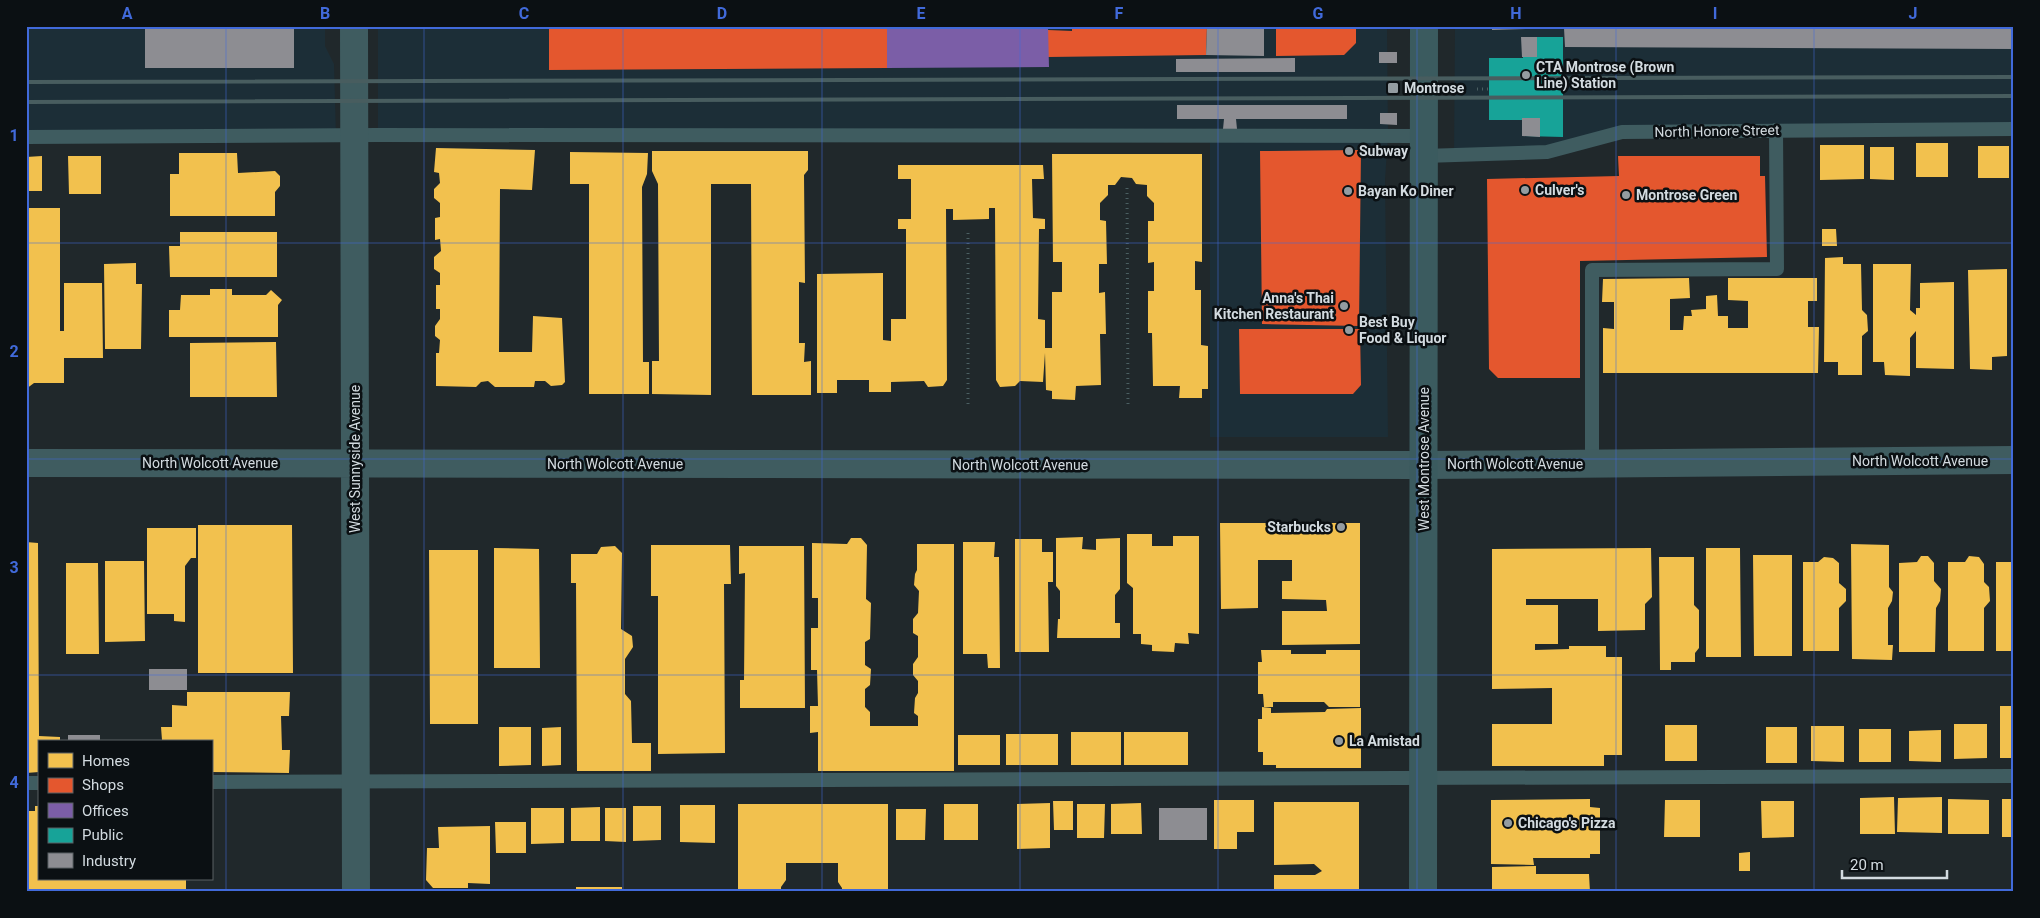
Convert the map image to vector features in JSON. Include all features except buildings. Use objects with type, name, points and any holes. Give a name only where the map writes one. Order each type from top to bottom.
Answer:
[{"type":"main road","name":"West Montrose Avenue","points":[[1424,26],[1424,892]]},
{"type":"street","name":"West Sunnyside Avenue","points":[[354,26],[356,136],[356,892]]},
{"type":"street","name":"North Wolcott Avenue","points":[[26,463],[1423,465],[2014,460]]},
{"type":"lane","name":"North Honore Street","points":[[26,137],[356,136],[1424,146],[1547,152],[1622,132],[2014,129]]},
{"type":"lane","points":[[1592,464],[1592,270],[1777,269],[1776,130]]},
{"type":"lane","points":[[212,782],[2014,776]]},
{"type":"path","points":[[1477,89],[1489,89]]},
{"type":"path","points":[[1127,188],[1128,404]]},
{"type":"path","points":[[968,229],[968,404]]},
{"type":"shaded area","points":[[26,26],[325,26],[325,46],[334,64],[336,136],[26,137]]},
{"type":"shaded area","points":[[378,26],[1387,26],[1388,136],[1385,180],[1388,437],[1210,437],[1210,137],[378,135]]},
{"type":"shaded area","points":[[1455,26],[2014,26],[2014,129],[1622,132],[1547,152],[1454,155]]},
{"type":"railway","points":[[26,82],[2014,77]]},
{"type":"railway","points":[[26,102],[2014,96]]},
{"type":"place","name":"CTA Montrose (Brown Line) Station","points":[[1526,75]]},
{"type":"place","name":"Montrose","points":[[1393,88]]},
{"type":"place","name":"Subway","points":[[1349,151]]},
{"type":"place","name":"Culver's","points":[[1525,190]]},
{"type":"place","name":"Bayan Ko Diner","points":[[1348,191]]},
{"type":"place","name":"Montrose Green","points":[[1626,195]]},
{"type":"place","name":"Anna's Thai Kitchen Restaurant","points":[[1344,306]]},
{"type":"place","name":"Best Buy Food & Liquor","points":[[1349,330]]},
{"type":"place","name":"Starbucks","points":[[1341,527]]},
{"type":"place","name":"La Amistad","points":[[1339,741]]},
{"type":"place","name":"Chicago's Pizza","points":[[1508,823]]}]
